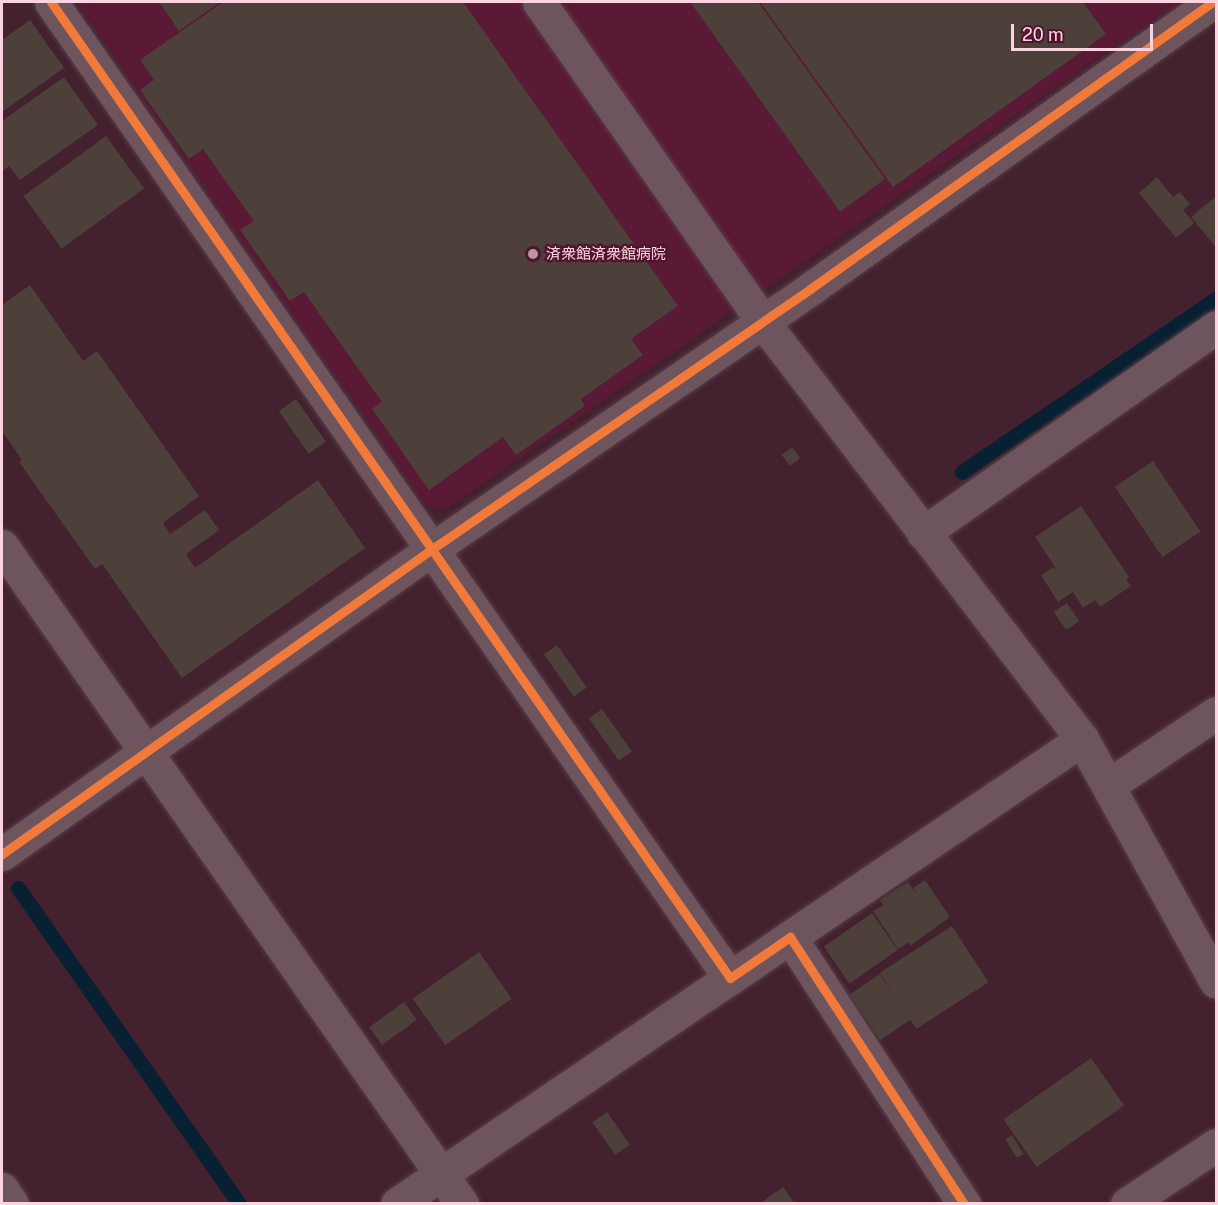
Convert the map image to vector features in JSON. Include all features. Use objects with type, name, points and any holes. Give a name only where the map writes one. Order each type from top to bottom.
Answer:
[{"type":"street","points":[[51,2],[730,978]]},
{"type":"street","points":[[539,2],[763,322],[1082,739],[1216,982]]},
{"type":"street","points":[[2,854],[432,549],[763,322],[1213,2]]},
{"type":"street","points":[[923,533],[1216,327]]},
{"type":"street","points":[[2,546],[462,1203]]},
{"type":"street","points":[[1109,785],[1216,713]]},
{"type":"street","points":[[396,1203],[442,1175],[1082,739]]},
{"type":"street","points":[[790,937],[964,1203]]},
{"type":"street","points":[[1127,1203],[1216,1145]]},
{"type":"street","points":[[2,1189],[12,1203]]},
{"type":"shaded area","name":"済衆館済衆館病院","points":[[76,2],[1179,2],[446,509],[426,506]]},
{"type":"building","points":[[159,2],[220,2],[179,31]]},
{"type":"building","points":[[223,2],[463,2],[678,306],[631,339],[643,355],[581,399],[585,406],[516,455],[503,437],[429,490],[372,409],[382,402],[304,292],[290,301],[240,230],[254,221],[203,149],[189,159],[140,90],[154,80],[140,60]]},
{"type":"building","points":[[690,2],[758,2],[885,179],[840,212]]},
{"type":"building","points":[[760,2],[1083,2],[1106,34],[893,187]]},
{"type":"building","points":[[30,20],[64,68],[2,112],[2,40]]},
{"type":"building","points":[[64,77],[98,125],[20,180],[9,166],[2,172],[2,121]]},
{"type":"building","points":[[106,136],[144,189],[62,249],[23,196]]},
{"type":"building","points":[[1157,177],[1173,197],[1180,192],[1190,204],[1183,210],[1194,223],[1176,238],[1139,193]]},
{"type":"building","points":[[1216,196],[1216,244],[1215,246],[1191,217]]},
{"type":"building","points":[[30,285],[83,361],[97,351],[199,496],[163,523],[170,534],[205,510],[219,530],[186,554],[195,568],[318,480],[365,548],[182,678],[102,564],[95,569],[19,462],[22,460],[2,431],[2,305]]},
{"type":"building","points":[[296,399],[326,442],[309,454],[279,411]]},
{"type":"building","points":[[792,447],[800,458],[790,466],[781,455]]},
{"type":"building","points":[[1153,461],[1201,531],[1162,557],[1115,487]]},
{"type":"building","points":[[1081,506],[1129,577],[1126,579],[1131,586],[1100,607],[1095,600],[1083,608],[1073,592],[1058,602],[1041,575],[1054,567],[1059,573],[1035,537]]},
{"type":"building","points":[[1067,603],[1079,621],[1066,630],[1054,612]]},
{"type":"building","points":[[557,645],[587,688],[574,697],[544,654]]},
{"type":"building","points":[[602,709],[632,752],[619,761],[589,718]]},
{"type":"building","points":[[925,880],[950,917],[910,946],[909,942],[898,949],[873,911],[883,905],[880,900],[908,882],[917,895],[913,888]]},
{"type":"building","points":[[872,913],[898,950],[849,984],[824,947]]},
{"type":"building","points":[[952,926],[988,982],[916,1029],[880,973]]},
{"type":"building","points":[[479,952],[512,999],[445,1045],[413,998]]},
{"type":"building","points":[[880,974],[911,1020],[880,1040],[849,995]]},
{"type":"building","points":[[404,1002],[417,1020],[382,1045],[369,1027]]},
{"type":"building","points":[[1091,1058],[1124,1106],[1037,1167],[1003,1119]]},
{"type":"building","points":[[607,1112],[630,1145],[615,1155],[592,1122]]},
{"type":"building","points":[[1012,1135],[1024,1154],[1017,1158],[1005,1139]]},
{"type":"building","points":[[783,1187],[795,1204],[759,1204]]},
{"type":"waterway","points":[[962,472],[1216,299]]},
{"type":"waterway","points":[[18,888],[239,1204]]},
{"type":"cycle path","points":[[51,2],[730,978],[790,937],[964,1204]]},
{"type":"cycle path","points":[[2,854],[432,549],[810,289],[1213,2]]},
{"type":"place","name":"済衆館済衆館病院","points":[[533,254]]}]
